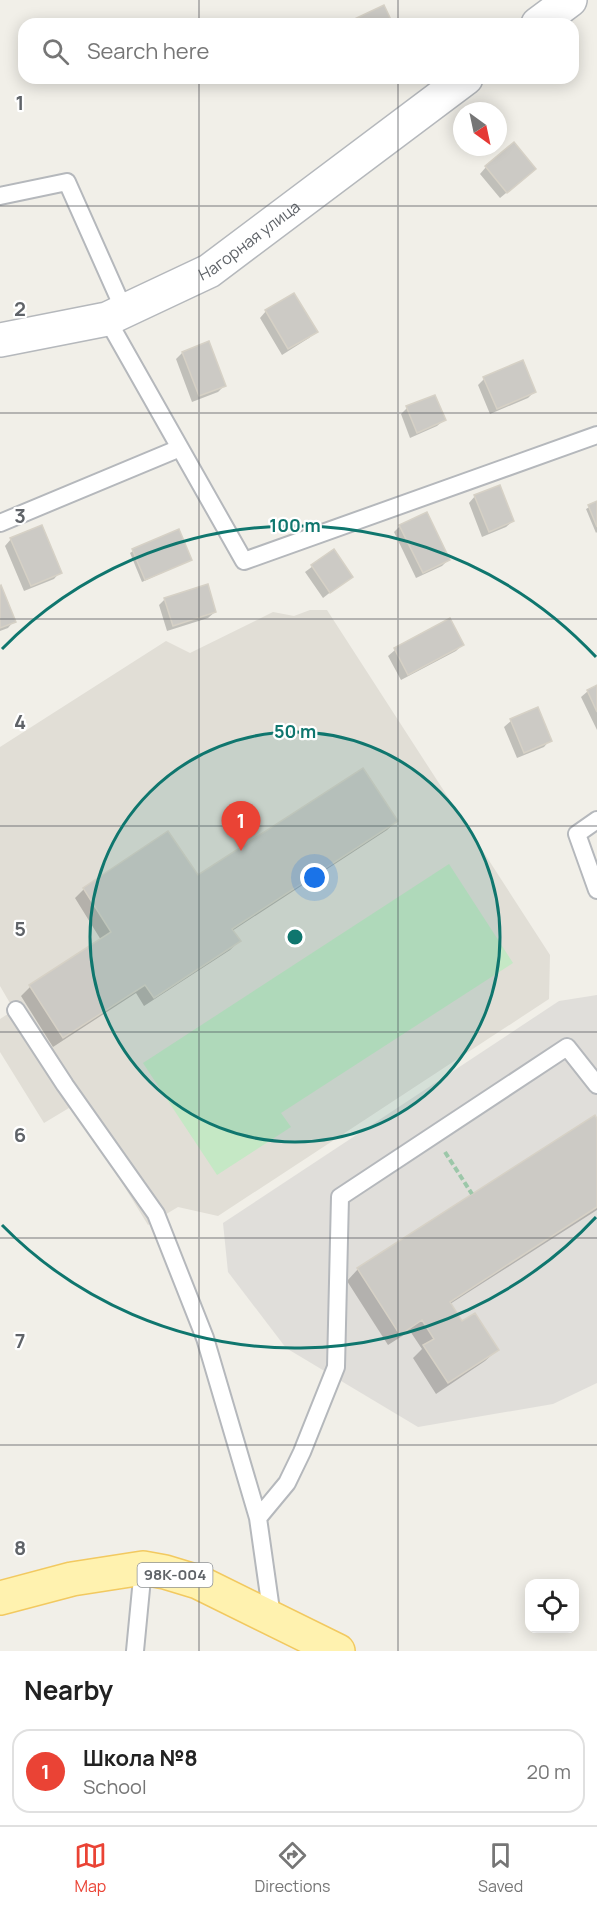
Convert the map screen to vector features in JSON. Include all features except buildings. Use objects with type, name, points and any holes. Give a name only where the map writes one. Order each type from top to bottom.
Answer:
[{"type":"main road","name":"98К-004","points":[[0,1599],[72,1579],[143,1568],[198,1582],[338,1651]]},
{"type":"street","points":[[546,18],[570,0]]},
{"type":"street","name":"Нагорная улица","points":[[0,340],[116,315],[209,271],[458,84]]},
{"type":"lane","points":[[0,196],[67,182],[116,315],[180,448],[244,561],[597,435]]},
{"type":"lane","points":[[0,523],[180,448]]},
{"type":"lane","points":[[597,820],[577,834],[597,890]]},
{"type":"lane","points":[[16,1010],[65,1085],[156,1214],[205,1338],[258,1518],[272,1617]]},
{"type":"lane","points":[[258,1518],[287,1483],[336,1367],[339,1197],[567,1047],[597,1085]]},
{"type":"lane","points":[[135,1651],[143,1568]]},
{"type":"path","points":[[434,1134],[472,1194]]},
{"type":"shaded area","points":[[310,610],[327,610],[550,955],[549,999],[218,1216],[178,1207],[148,1225],[74,1105],[44,1123],[0,1052],[0,1019],[14,1010],[0,986],[0,747],[166,641],[190,653],[273,612],[294,616]]},
{"type":"shaded area","points":[[597,995],[597,1383],[553,1404],[418,1427],[286,1348],[228,1272],[223,1223],[559,1001]]},
{"type":"green space","points":[[449,864],[513,963],[281,1113],[291,1127],[217,1175],[143,1063]]},
{"type":"place","name":"Школа №8","points":[[241,851]]}]
